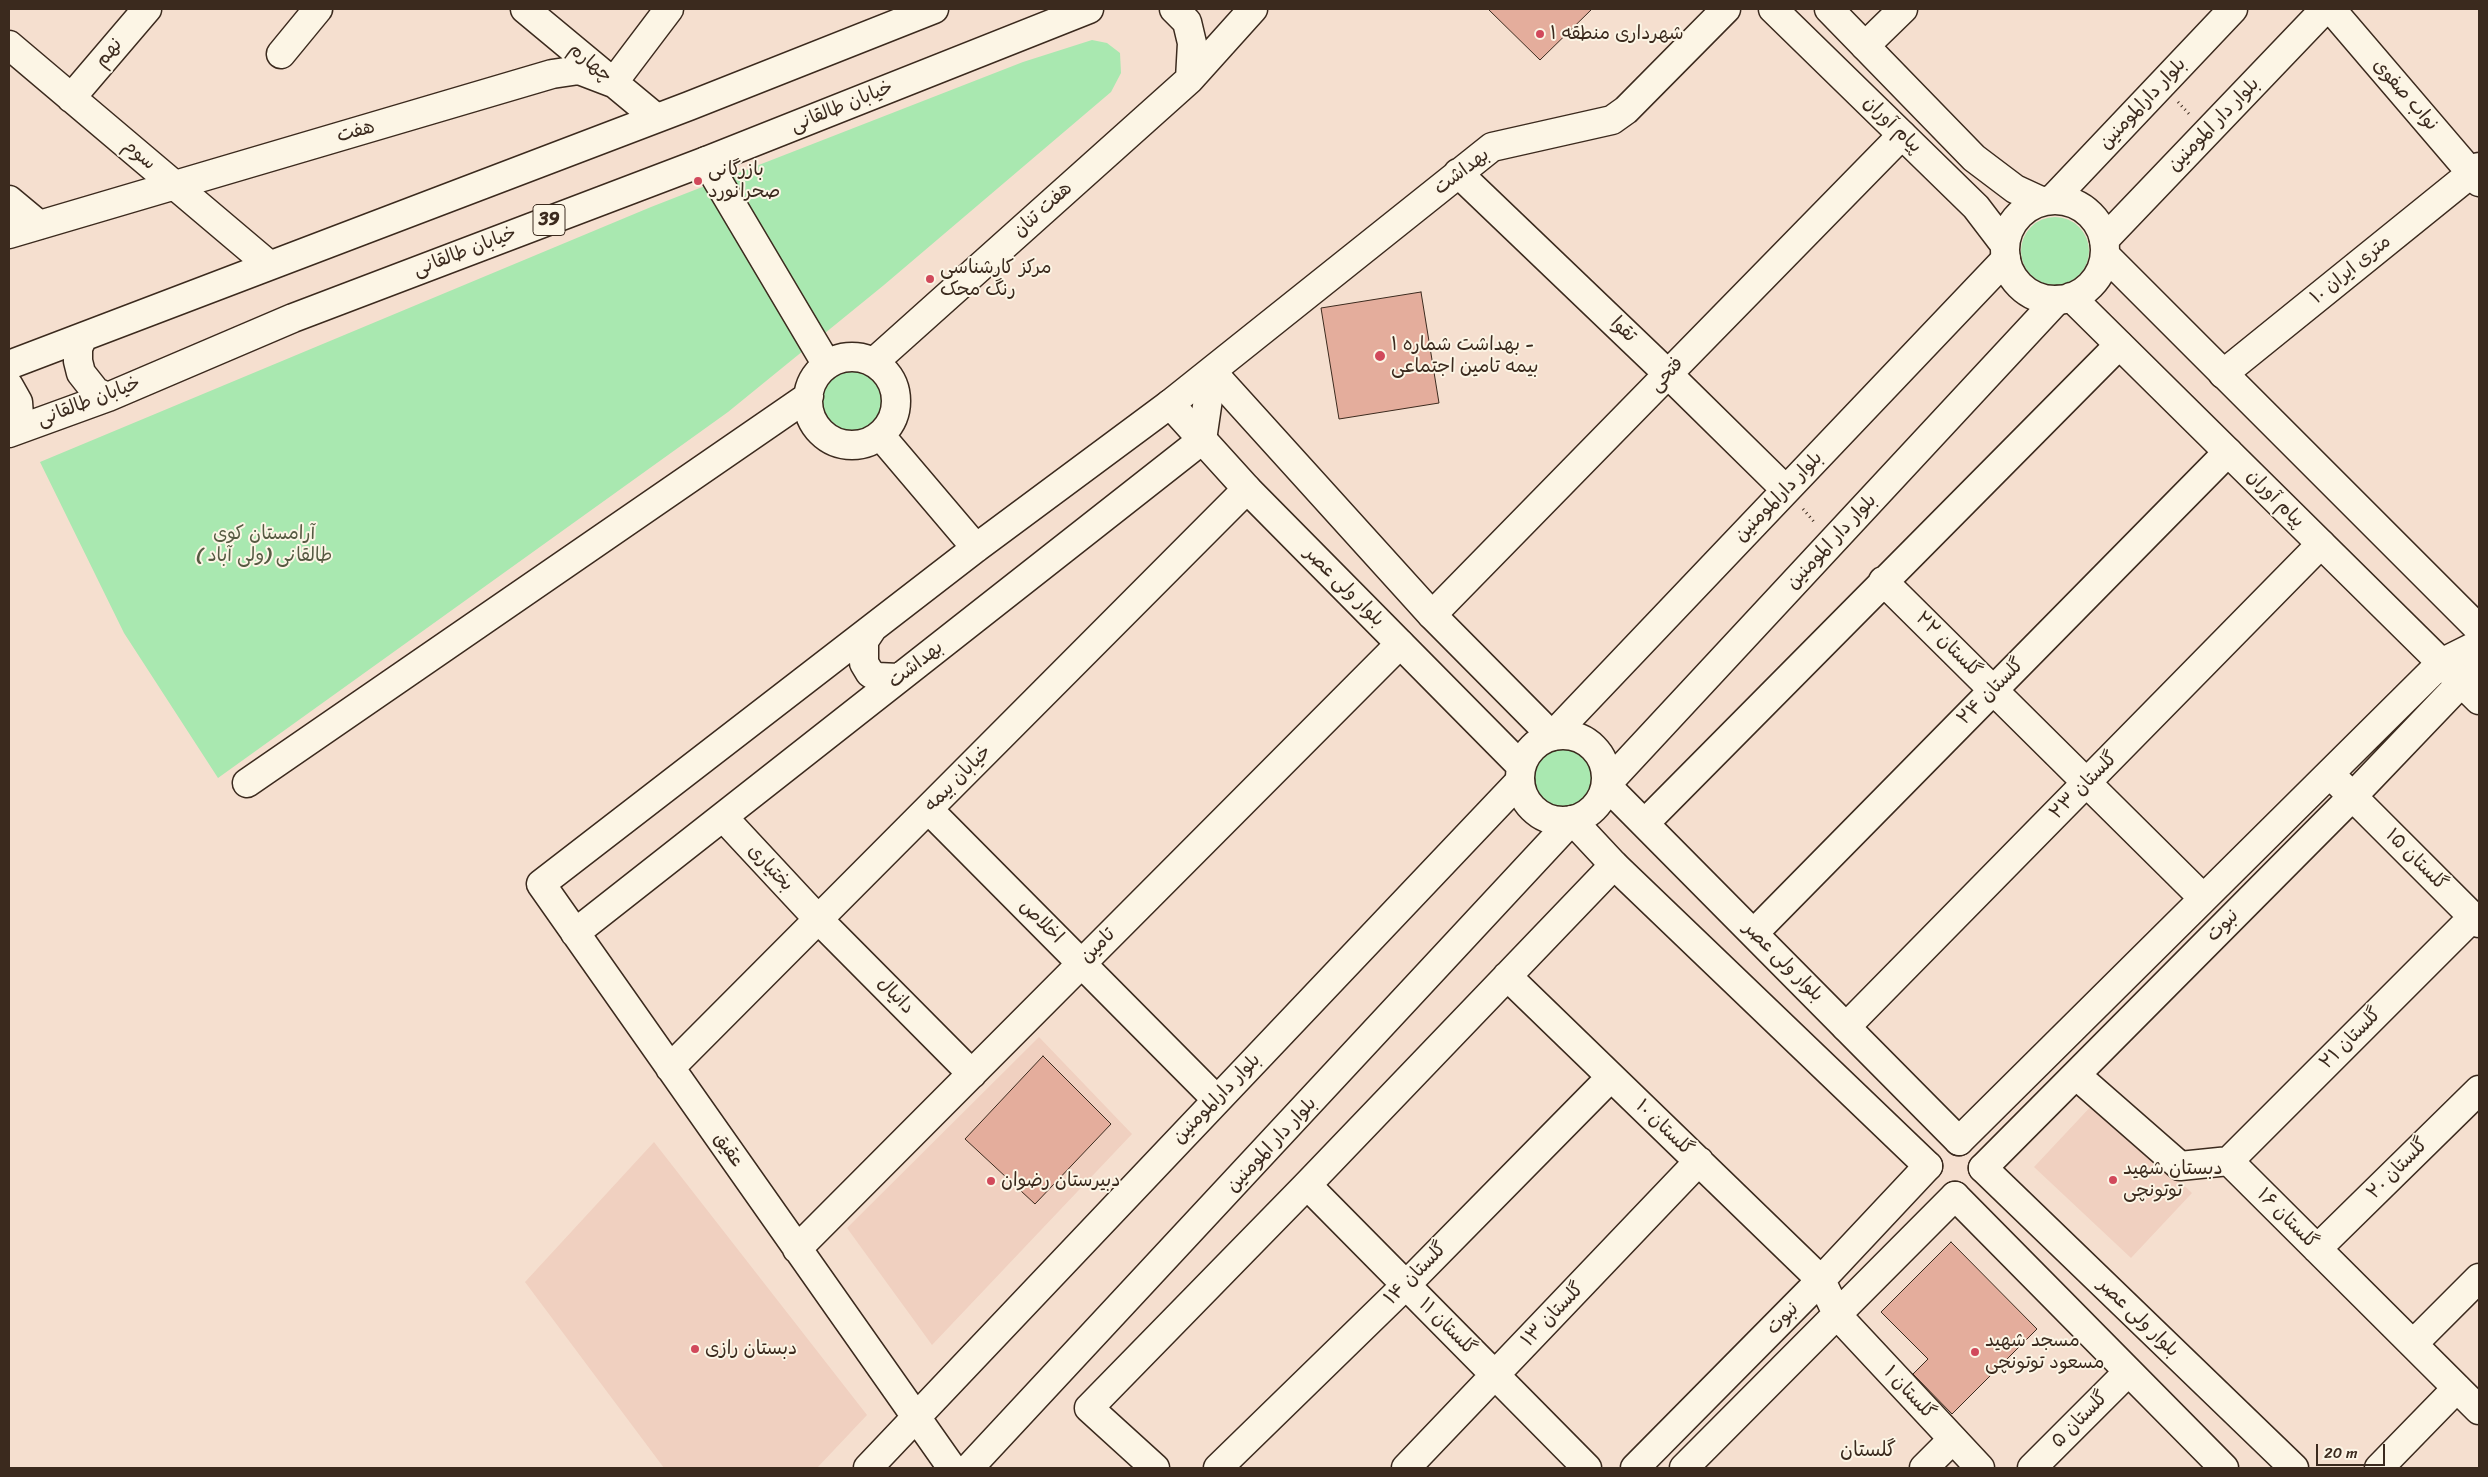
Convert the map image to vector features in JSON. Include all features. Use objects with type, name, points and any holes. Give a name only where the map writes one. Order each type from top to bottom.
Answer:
[{"type":"street","name":"نهم","points":[[71,98],[147,9]]},
{"type":"street","points":[[281,54],[318,9]]},
{"type":"street","name":"چهارم","points":[[525,9],[655,118]]},
{"type":"street","points":[[613,83],[669,9]]},
{"type":"street","points":[[9,365],[655,118],[934,9]]},
{"type":"street","name":"خیابان طالقانی","points":[[12,431],[108,397],[293,318],[706,161],[1089,9]]},
{"type":"street","points":[[1174,9],[1187,22],[1192,43],[1190,78]]},
{"type":"street","name":"هفت تنان","points":[[874,362],[1190,78],[1253,9]]},
{"type":"street","name":"بهداشت","points":[[541,884],[976,548],[1212,372],[1458,173],[1492,148],[1612,120],[1626,110],[1726,9]]},
{"type":"street","name":"پیام آوران","points":[[1773,9],[1976,207],[2005,252]]},
{"type":"street","name":"پیام آوران","points":[[1829,9],[1974,158],[2015,189],[2047,200]]},
{"type":"street","points":[[1865,46],[1903,9]]},
{"type":"street","name":"بلوار دارالمومنین","points":[[2047,200],[2233,9]]},
{"type":"street","name":"بلوار دار المومنین","points":[[2104,247],[2206,133],[2325,9]]},
{"type":"street","name":"نواب صفوی","points":[[2331,9],[2477,174]]},
{"type":"street","name":"سوم","points":[[9,45],[269,264]]},
{"type":"street","name":"هفت","points":[[9,234],[552,74],[579,70],[613,83]]},
{"type":"street","name":"فتحی","points":[[1432,616],[1902,135]]},
{"type":"street","points":[[706,161],[827,365]]},
{"type":"street","name":"تقوا","points":[[1458,173],[1786,490]]},
{"type":"street","name":"۱۰ متری ایران","points":[[2223,374],[2477,174]]},
{"type":"street","points":[[1976,207],[1989,203],[1994,198],[1998,184],[1996,176]]},
{"type":"street","points":[[9,200],[39,225]]},
{"type":"street","points":[[2047,200],[2067,201],[2080,206],[2091,215],[2099,227],[2104,247],[2101,269],[2094,281],[2084,291],[2064,299],[2036,296],[2018,285],[2010,273],[2005,252],[2008,231],[2016,219],[2026,209],[2047,200]]},
{"type":"street","points":[[2104,247],[2223,374],[2479,630]]},
{"type":"street","name":"بلوار دارالمومنین","points":[[1552,736],[1786,490],[2005,252]]},
{"type":"street","name":"پیام آوران","points":[[2064,299],[2119,345],[2470,692]]},
{"type":"street","name":"بلوار دار المومنین","points":[[1606,784],[1832,542],[2064,299]]},
{"type":"street","points":[[82,336],[78,348],[78,361],[81,373],[96,392],[108,397]]},
{"type":"street","points":[[1645,823],[2119,345]]},
{"type":"street","points":[[846,357],[861,357],[874,362],[885,371],[893,383],[896,397],[895,411],[890,424],[880,435],[867,442],[853,445],[838,442],[825,435],[815,424],[810,411],[809,396],[813,381],[827,365],[846,357]]},
{"type":"street","points":[[1202,440],[1212,372]]},
{"type":"street","points":[[1212,372],[1432,616],[1552,736]]},
{"type":"street","points":[[9,386],[18,402],[19,416],[12,431]]},
{"type":"street","points":[[247,783],[809,396]]},
{"type":"street","name":"بلوار ولی عصر","points":[[1170,404],[1247,489],[1400,644],[1521,774]]},
{"type":"street","points":[[880,435],[976,548]]},
{"type":"street","name":"بهداشت","points":[[575,934],[1202,440]]},
{"type":"street","name":"گلستان ۲۴","points":[[1754,933],[2228,452]]},
{"type":"street","name":"خیابان بیمه","points":[[670,1068],[1247,489]]},
{"type":"street","name":"گلستان ۲۳","points":[[1846,1027],[2321,544]]},
{"type":"street","name":"گلستان ۲۲","points":[[1883,581],[2203,898]]},
{"type":"street","points":[[872,629],[864,641],[864,663],[870,673],[877,677],[899,678]]},
{"type":"street","name":"تامین","points":[[797,1249],[1400,644]]},
{"type":"street","name":"نبوت","points":[[1959,1141],[2441,663],[2479,644]]},
{"type":"street","name":"نبوت","points":[[1983,1168],[2352,797],[2470,692],[2479,654]]},
{"type":"street","points":[[1566,734],[1580,737],[1592,745],[1601,756],[1606,770],[1606,784],[1602,797],[1595,808],[1585,816],[1572,820],[1558,821],[1543,816],[1532,808],[1523,796],[1521,774],[1528,752],[1538,742],[1552,736],[1566,734]]},
{"type":"street","name":"گلستان ۱۵","points":[[2330,773],[2476,920]]},
{"type":"street","name":"بلوار دارالمومنین","points":[[915,1417],[1217,1100],[1521,774]]},
{"type":"street","name":"بلوار ولی عصر","points":[[1606,784],[1959,1141]]},
{"type":"street","name":"اخلاص","points":[[928,809],[1217,1100]]},
{"type":"street","name":"بختیاری","points":[[723,817],[818,919]]},
{"type":"street","points":[[1572,820],[1614,865],[1928,1166],[1932,1184],[1946,1195],[1955,1196],[1972,1191],[1978,1185],[1983,1168],[1978,1153],[1973,1148],[1959,1141],[1950,1142],[1935,1150],[1928,1166]]},
{"type":"street","name":"بلوار دار المومنین","points":[[969,1468],[1572,820]]},
{"type":"street","points":[[1156,1468],[1089,1408],[1307,1185],[1614,865]]},
{"type":"street","name":"عقیق","points":[[541,884],[952,1468]]},
{"type":"street","name":"دانیال","points":[[818,919],[972,1074]]},
{"type":"street","name":"گلستان ۲۱","points":[[2229,1161],[2476,920]]},
{"type":"street","name":"گلستان ۱۰","points":[[1507,976],[1822,1280]]},
{"type":"street","points":[[2076,1074],[2180,1166],[2229,1161]]},
{"type":"street","name":"گلستان ۱۴","points":[[1218,1468],[1406,1285],[1611,1077]]},
{"type":"street","name":"گلستان ۲۰","points":[[2317,1249],[2479,1090]]},
{"type":"street","name":"گلستان ۱۳","points":[[1406,1468],[1699,1161]]},
{"type":"street","name":"گلستان ۱۶","points":[[2229,1161],[2479,1410]]},
{"type":"street","name":"نبوت","points":[[1635,1468],[1822,1280],[1928,1166]]},
{"type":"street","name":"بلوار ولی عصر","points":[[1983,1168],[2294,1468]]},
{"type":"street","name":"گلستان ۱۱","points":[[1307,1185],[1587,1468]]},
{"type":"street","points":[[1955,1196],[2224,1468]]},
{"type":"street","name":"نبوت","points":[[1684,1468],[1838,1316],[1955,1196]]},
{"type":"street","points":[[2413,1344],[2479,1278]]},
{"type":"street","name":"گلستان ۱","points":[[1822,1280],[1838,1316],[1980,1468]]},
{"type":"street","name":"گلستان ۵","points":[[2032,1468],[2128,1372]]},
{"type":"street","points":[[2379,1468],[2457,1388]]},
{"type":"street","points":[[868,1468],[915,1417]]},
{"type":"street","points":[[1924,1468],[1952,1440]]},
{"type":"path","points":[[2162,83],[2206,133]]},
{"type":"path","points":[[1786,490],[1832,542]]},
{"type":"shaded area","name":"دبیرستان رضوان","points":[[1039,1037],[1132,1134],[932,1345],[847,1228]]},
{"type":"shaded area","name":"دبستان شهید توتونچی","points":[[2095,1102],[2192,1193],[2131,1258],[2034,1167]]},
{"type":"shaded area","name":"دبستان رازی","points":[[654,1142],[867,1415],[817,1468],[664,1468],[525,1282]]},
{"type":"green space","name":"آرامستان کوی طالقانی (ولی آباد )","points":[[1092,40],[1107,43],[1120,53],[1121,73],[1111,92],[884,285],[728,412],[218,778],[124,633],[40,462],[651,207],[1023,62]]},
{"type":"green space","points":[[2055,217],[2068,220],[2079,227],[2086,238],[2089,251],[2086,264],[2079,275],[2068,282],[2055,285],[2042,282],[2031,275],[2024,264],[2021,251],[2024,238],[2031,227],[2042,220]]},
{"type":"green space","points":[[846,363],[860,363],[874,369],[884,379],[890,393],[888,414],[874,431],[860,437],[846,437],[832,431],[822,421],[816,407],[816,393],[822,379],[832,369]]},
{"type":"green space","points":[[1564,744],[1577,746],[1588,754],[1596,765],[1598,778],[1596,791],[1588,802],[1577,810],[1564,812],[1551,810],[1540,802],[1532,791],[1530,778],[1532,765],[1540,754],[1551,746]]},
{"type":"building","name":"شهرداری منطقه ۱","points":[[1488,9],[1592,9],[1540,60]]},
{"type":"building","name":"بهداشت شماره ۱ - بیمه تامین اجتماعی","points":[[1421,292],[1439,403],[1339,419],[1321,308]]},
{"type":"building","points":[[1043,1056],[1111,1124],[1035,1204],[965,1139]]},
{"type":"building","points":[[1951,1242],[2037,1329],[1952,1414],[1913,1374],[1928,1359],[1881,1312]]},
{"type":"place","name":"شهرداری منطقه ۱","points":[[1540,34]]},
{"type":"place","name":"بازرگانی صحرانورد","points":[[698,181]]},
{"type":"place","name":"مرکز کارشناسی رنگ محک","points":[[930,279]]},
{"type":"place","name":"بهداشت شماره ۱ - بیمه تامین اجتماعی","points":[[1380,356]]},
{"type":"place","name":"دبستان شهید توتونچی","points":[[2113,1180]]},
{"type":"place","name":"دبیرستان رضوان","points":[[991,1181]]},
{"type":"place","name":"دبستان رازی","points":[[695,1349]]},
{"type":"place","name":"مسجد شهید مسعود توتونچی","points":[[1975,1352]]},
{"type":"district","name":"گلستان","points":[[1868,1451]]}]
